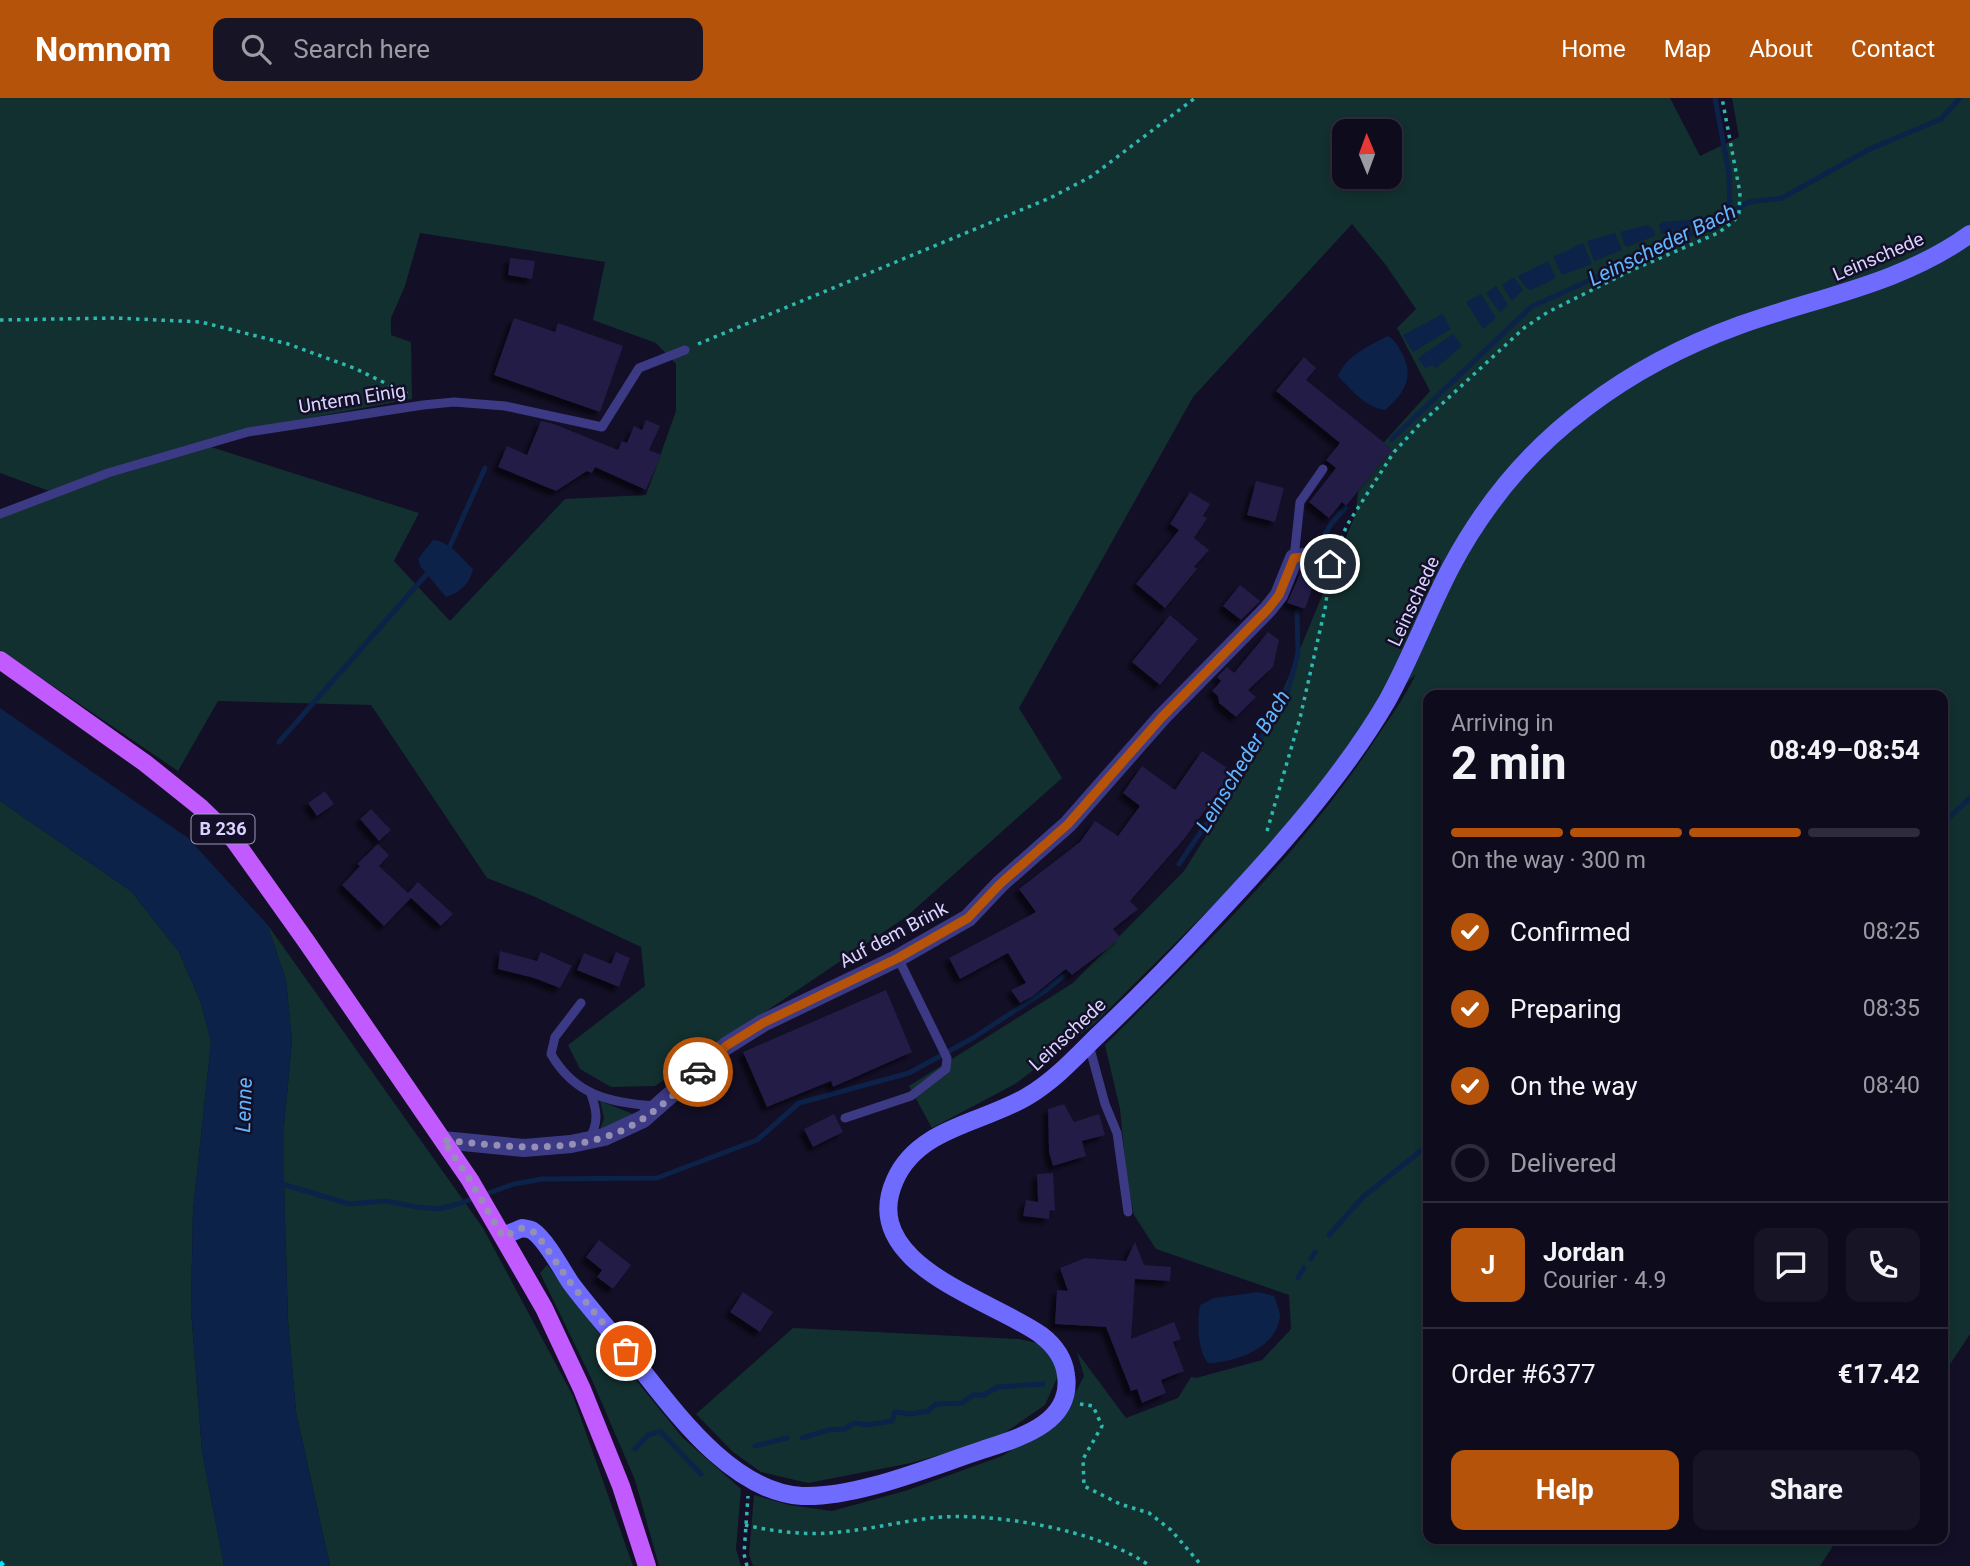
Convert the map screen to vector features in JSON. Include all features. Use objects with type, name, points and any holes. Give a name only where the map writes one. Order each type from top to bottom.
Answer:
[{"type":"main road","name":"Leinschede","points":[[1064,1401],[1066,1371],[1053,1345],[1023,1324],[932,1274],[902,1248],[891,1228],[889,1202],[896,1176],[911,1156],[938,1136],[995,1114],[1030,1095],[1066,1068],[1209,924],[1266,861],[1338,772],[1383,708],[1450,569],[1476,523],[1527,459],[1556,432],[1590,404],[1639,371],[1668,356],[1741,325],[1891,277],[1938,254],[1970,234]]},
{"type":"main road","name":"B 236","points":[[0,660],[174,785],[233,840],[443,1140],[484,1203],[544,1308],[582,1389],[621,1486],[648,1566]]},
{"type":"main road","points":[[503,1237],[522,1228],[536,1233],[581,1296],[699,1437],[751,1480],[775,1491],[804,1496],[871,1486],[1026,1434],[1050,1421],[1064,1401]]},
{"type":"street","points":[[1294,558],[1304,557],[1330,564]]},
{"type":"street","name":"Auf dem Brink","points":[[443,1140],[524,1148],[604,1137],[643,1119],[726,1046],[763,1023],[898,958],[968,918],[1000,884],[1068,824],[1162,717],[1268,609],[1279,595],[1294,558]]},
{"type":"lane","name":"Unterm Einig","points":[[0,514],[108,473],[248,432],[429,404],[454,402],[505,405],[602,426],[639,368],[685,349]]},
{"type":"lane","points":[[1294,558],[1300,502],[1323,469]]},
{"type":"lane","points":[[845,1118],[911,1096],[946,1069],[947,1058],[898,958]]},
{"type":"lane","points":[[581,1003],[555,1037],[551,1054],[559,1067],[571,1081],[591,1094],[617,1101],[659,1106]]},
{"type":"lane","points":[[1089,1045],[1105,1104],[1117,1133],[1128,1212]]},
{"type":"lane","points":[[589,1141],[597,1120],[591,1094]]},
{"type":"path","points":[[685,349],[1050,198],[1092,176],[1195,98]]},
{"type":"path","points":[[1266,861],[1265,840],[1300,718],[1326,604],[1330,564],[1347,525],[1394,452],[1524,328],[1548,312],[1630,271],[1717,233],[1734,221],[1739,213],[1740,193],[1722,98]]},
{"type":"path","points":[[0,320],[115,318],[201,322],[288,344],[354,368],[429,404]]},
{"type":"path","points":[[1064,1401],[1093,1406],[1102,1426],[1083,1459],[1084,1486],[1120,1504],[1149,1513],[1171,1530],[1202,1566]]},
{"type":"path","points":[[747,1566],[744,1554],[745,1525],[751,1480]]},
{"type":"path","points":[[745,1525],[800,1533],[838,1533],[930,1518],[967,1516],[1000,1519],[1094,1539],[1150,1566]]},
{"type":"green space","points":[[0,98],[1670,98],[1700,156],[1739,137],[1732,98],[1970,98],[1970,1334],[1948,1367],[1948,690],[1423,690],[1423,1544],[1834,1544],[1820,1566],[753,1566],[749,1555],[754,1495],[789,1505],[832,1511],[908,1490],[1002,1456],[1063,1417],[1084,1376],[1077,1352],[1126,1418],[1178,1398],[1191,1377],[1196,1378],[1262,1360],[1291,1329],[1289,1295],[1156,1249],[1134,1215],[1127,1181],[1120,1109],[1105,1045],[1245,902],[1311,827],[1371,746],[1416,674],[1375,713],[1293,826],[1094,1024],[1015,1084],[932,1128],[909,1086],[1073,983],[1184,871],[1256,756],[1356,513],[1360,469],[1430,391],[1397,328],[1416,309],[1385,264],[1352,224],[1193,397],[1019,708],[1062,778],[906,917],[655,1086],[611,1087],[580,1069],[568,1045],[645,986],[641,947],[533,896],[487,878],[371,705],[218,701],[178,771],[0,650],[0,517],[106,478],[211,447],[419,513],[394,561],[450,621],[565,499],[646,495],[676,411],[676,364],[656,343],[593,320],[605,262],[420,233],[405,286],[391,318],[391,335],[411,342],[412,399],[249,429],[49,491],[0,473]]},
{"type":"green space","points":[[0,801],[131,891],[179,952],[201,1003],[211,1042],[193,1211],[191,1309],[202,1451],[224,1566],[0,1566]]},
{"type":"green space","points":[[267,924],[483,1228],[573,1396],[633,1566],[330,1566],[296,1412],[288,1321],[284,1185],[284,1126],[292,1041],[286,980]]},
{"type":"green space","points":[[600,1101],[633,1114],[600,1129],[604,1118]]},
{"type":"green space","points":[[547,1265],[683,1438],[741,1489],[736,1549],[741,1566],[659,1566],[635,1480],[592,1380],[540,1273]]},
{"type":"green space","points":[[793,1328],[1019,1339],[1050,1346],[1062,1367],[1045,1405],[996,1439],[911,1463],[808,1483],[761,1472],[733,1452],[696,1414]]},
{"type":"water","points":[[1697,219],[1696,223],[1661,234],[1659,225],[1662,222]]},
{"type":"water","points":[[1648,225],[1654,230],[1655,236],[1626,247],[1620,232]]},
{"type":"water","points":[[1615,233],[1622,250],[1594,261],[1587,241]]},
{"type":"water","points":[[1583,243],[1592,264],[1562,275],[1553,257]]},
{"type":"water","points":[[1548,261],[1556,278],[1531,290],[1526,288],[1518,276]]},
{"type":"water","points":[[1514,277],[1523,290],[1512,301],[1502,285]]},
{"type":"water","points":[[1496,286],[1508,305],[1500,313],[1486,293]]},
{"type":"water","points":[[1481,294],[1496,318],[1483,329],[1466,302]]},
{"type":"water","points":[[1443,314],[1451,329],[1413,352],[1403,335]]},
{"type":"water","points":[[1453,334],[1462,346],[1436,368],[1432,365],[1425,368],[1418,358]]},
{"type":"water","points":[[1388,336],[1402,353],[1408,370],[1406,384],[1398,398],[1385,410],[1366,402],[1338,376],[1353,357]]},
{"type":"water","points":[[433,540],[445,543],[473,569],[464,587],[446,597],[420,566],[418,559]]},
{"type":"water","name":"Lenne","points":[[0,708],[188,838],[267,924],[286,980],[292,1041],[284,1126],[284,1185],[288,1321],[296,1412],[330,1566],[224,1566],[202,1451],[191,1309],[193,1211],[211,1042],[201,1003],[179,952],[131,891],[0,801]]},
{"type":"water","points":[[1258,1292],[1274,1296],[1279,1309],[1277,1328],[1271,1338],[1253,1352],[1230,1360],[1208,1363],[1199,1335],[1200,1305],[1214,1298]]},
{"type":"building","points":[[510,258],[535,261],[532,279],[508,275]]},
{"type":"building","points":[[514,318],[555,332],[558,323],[623,346],[600,412],[494,375]]},
{"type":"building","points":[[1304,357],[1316,368],[1306,380],[1392,449],[1346,506],[1342,502],[1329,518],[1309,502],[1336,468],[1326,460],[1340,443],[1276,391]]},
{"type":"building","points":[[646,420],[660,426],[649,450],[661,455],[646,490],[595,467],[592,473],[587,471],[556,491],[498,467],[507,446],[527,455],[541,421],[618,450],[622,441],[627,443],[634,426],[642,430]]},
{"type":"building","points":[[1256,481],[1284,488],[1275,522],[1247,515]]},
{"type":"building","points":[[1190,492],[1210,504],[1203,516],[1207,518],[1194,538],[1209,550],[1165,608],[1136,584],[1179,530],[1170,524]]},
{"type":"building","points":[[1302,569],[1317,575],[1305,609],[1287,603]]},
{"type":"building","points":[[1240,585],[1260,601],[1241,620],[1223,606]]},
{"type":"building","points":[[1170,615],[1198,639],[1160,685],[1132,662]]},
{"type":"building","points":[[1268,632],[1279,640],[1273,667],[1248,690],[1256,697],[1236,717],[1219,703],[1218,696],[1212,691],[1221,681],[1217,677],[1227,667],[1234,673]]},
{"type":"building","points":[[1202,751],[1233,772],[1184,839],[1130,901],[1138,909],[1113,929],[1120,937],[1072,975],[1066,969],[1020,1003],[1011,990],[1026,983],[1008,953],[960,979],[949,958],[1036,912],[1019,889],[1080,842],[1095,821],[1118,836],[1140,806],[1123,793],[1142,766],[1175,790]]},
{"type":"building","points":[[325,791],[334,804],[317,816],[308,803]]},
{"type":"building","points":[[371,809],[391,830],[379,841],[360,819]]},
{"type":"building","points":[[378,844],[389,855],[379,866],[408,893],[418,882],[453,914],[441,926],[411,898],[384,926],[342,885],[360,866],[357,864]]},
{"type":"building","points":[[500,951],[537,961],[541,952],[572,966],[560,988],[498,969]]},
{"type":"building","points":[[616,952],[630,958],[619,987],[577,970],[584,953],[611,964]]},
{"type":"building","points":[[886,990],[912,1052],[833,1087],[831,1081],[767,1107],[743,1052]]},
{"type":"building","points":[[1064,1104],[1074,1122],[1099,1114],[1105,1135],[1082,1141],[1086,1156],[1053,1166],[1049,1152],[1048,1109]]},
{"type":"building","points":[[834,1114],[843,1132],[813,1147],[804,1129]]},
{"type":"building","points":[[1053,1173],[1055,1211],[1050,1210],[1049,1219],[1023,1216],[1026,1200],[1038,1202],[1037,1174]]},
{"type":"building","points":[[599,1240],[631,1265],[613,1289],[597,1277],[602,1270],[586,1257]]},
{"type":"building","points":[[1135,1242],[1144,1265],[1171,1267],[1170,1281],[1135,1279],[1131,1339],[1174,1322],[1181,1339],[1173,1342],[1184,1371],[1161,1380],[1166,1393],[1142,1403],[1137,1389],[1131,1391],[1106,1327],[1055,1324],[1057,1290],[1068,1291],[1060,1268],[1085,1258],[1126,1261]]},
{"type":"building","points":[[743,1292],[773,1312],[760,1332],[730,1312]]},
{"type":"waterway","points":[[1715,98],[1729,174],[1730,213]]},
{"type":"waterway","name":"Leinscheder Bach","points":[[1392,439],[1531,307],[1702,229],[1749,202],[1782,198],[1870,149],[1941,119],[1960,98]]},
{"type":"waterway","points":[[450,546],[485,468]]},
{"type":"waterway","name":"Leinscheder Bach","points":[[1316,550],[1331,524],[1345,508]]},
{"type":"waterway","points":[[279,742],[426,575]]},
{"type":"waterway","name":"Leinscheder Bach","points":[[1179,864],[1237,779],[1288,691],[1298,653],[1297,611]]},
{"type":"waterway","points":[[1948,818],[1970,798]]},
{"type":"waterway","name":"Leinscheder Bach","points":[[279,1183],[349,1204],[386,1201],[439,1209],[514,1184],[542,1179],[657,1178],[757,1140],[799,1103],[909,1073],[973,1038],[1045,991],[1067,973]]},
{"type":"waterway","points":[[1329,1235],[1363,1197],[1423,1149]]},
{"type":"waterway","points":[[1311,1259],[1315,1252]]},
{"type":"waterway","points":[[1298,1278],[1304,1268]]},
{"type":"waterway","points":[[802,1438],[828,1430],[844,1429],[855,1423],[867,1425],[892,1421],[895,1412],[910,1414],[928,1411],[936,1404],[962,1403],[973,1395],[984,1395],[997,1387],[1043,1384]]},
{"type":"waterway","points":[[635,1449],[648,1435],[660,1431],[701,1474]]},
{"type":"waterway","points":[[755,1446],[787,1438]]},
{"type":"railway","points":[[0,1562],[3,1566]]},
{"type":"way so far","points":[[626,1351],[572,1285],[536,1233],[522,1228],[503,1237],[443,1140],[524,1148],[571,1144],[604,1137],[643,1119],[698,1072]]},
{"type":"route","points":[[698,1072],[726,1046],[763,1023],[898,958],[968,918],[1000,884],[1068,824],[1162,717],[1268,609],[1279,595],[1294,558],[1304,557],[1330,564]]}]
